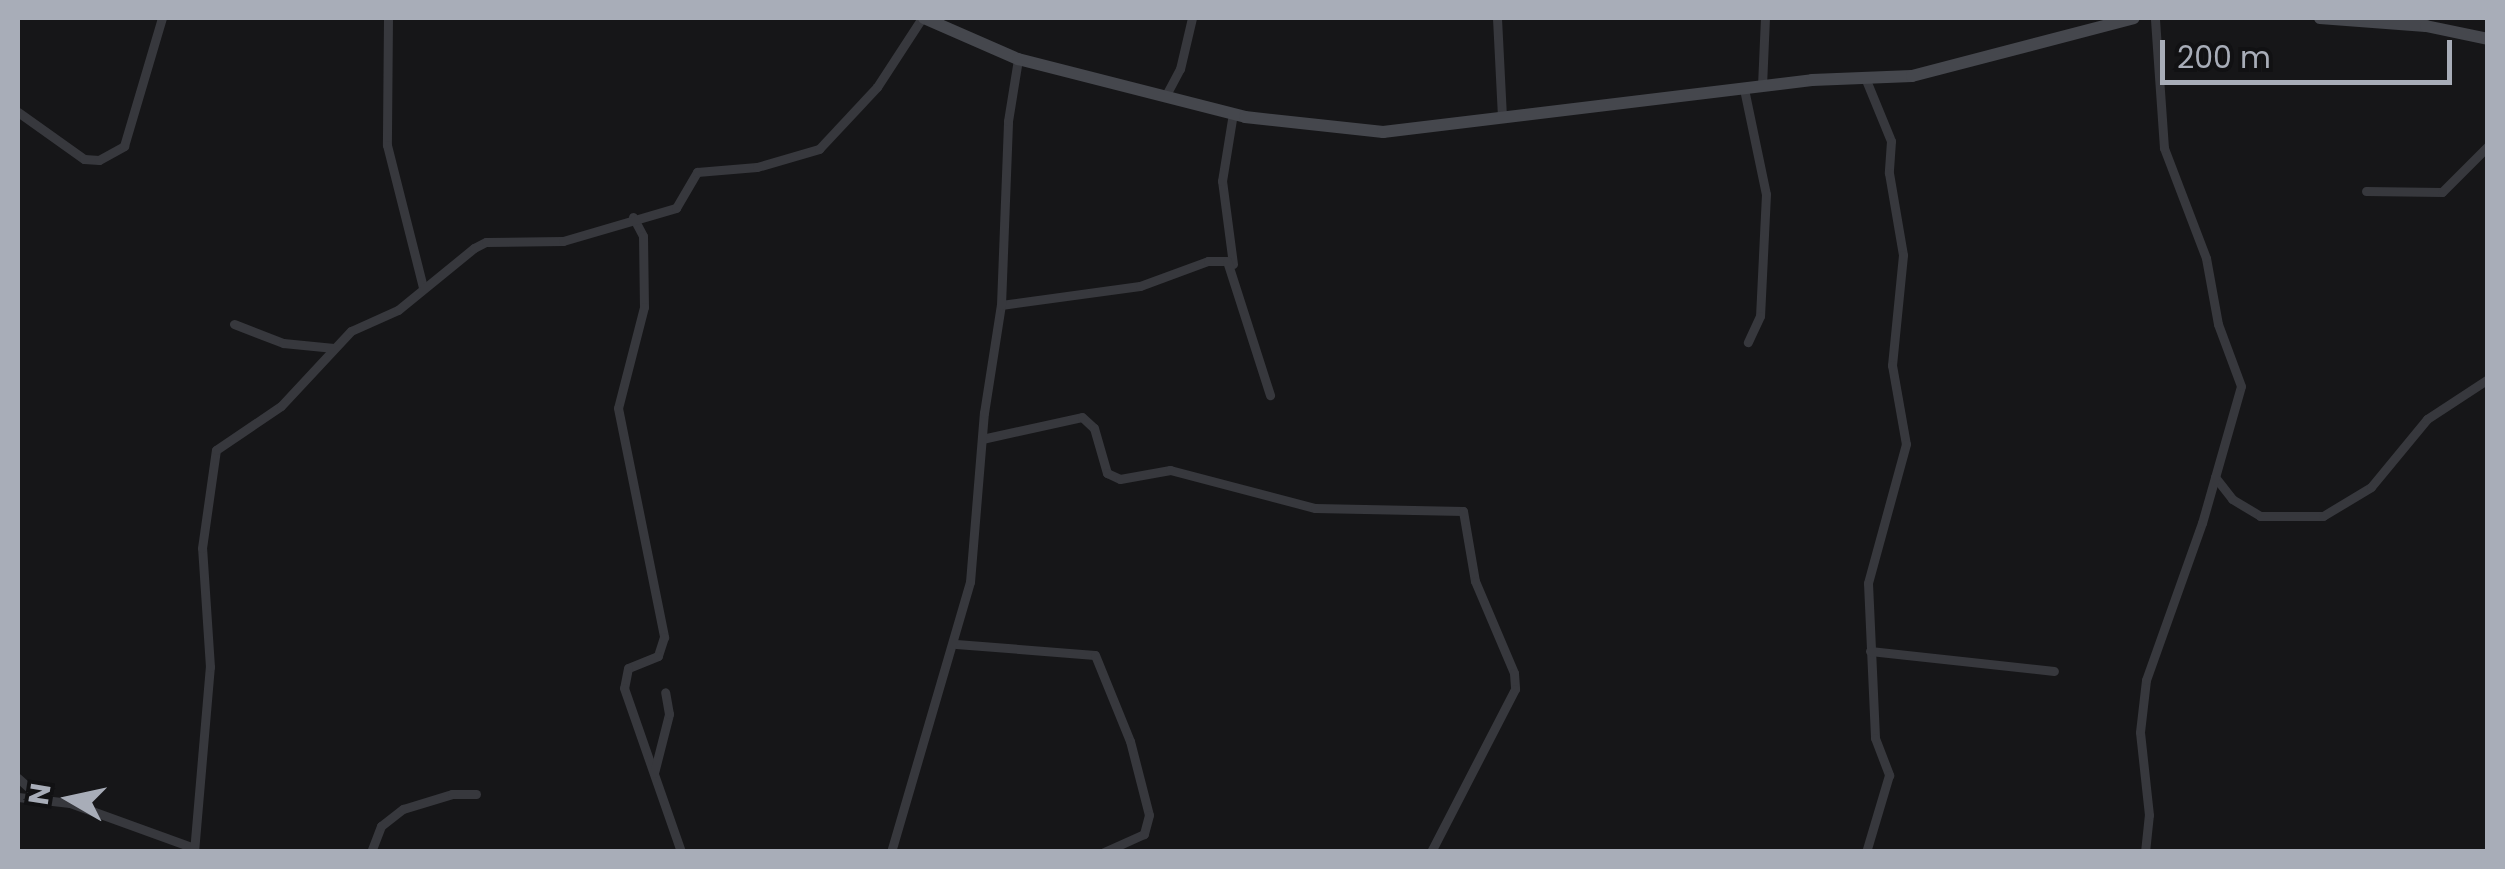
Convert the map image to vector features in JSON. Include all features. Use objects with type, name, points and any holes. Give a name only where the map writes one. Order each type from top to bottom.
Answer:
[{"type":"street","points":[[18,112],[84,158],[99,160],[124,146],[162,18]]},
{"type":"street","points":[[388,18],[387,145],[423,288]]},
{"type":"street","points":[[18,797],[40,798],[194,850],[210,667],[202,548],[212,456],[281,406],[351,331],[388,317],[486,242],[562,241],[633,217],[676,208],[697,172],[757,167],[819,149],[877,87],[923,18],[1018,59],[1233,113],[1351,132],[1762,86],[1866,80],[1960,65],[2134,18]]},
{"type":"street","points":[[1166,94],[1180,70],[1192,18]]},
{"type":"street","points":[[1497,18],[1502,118]]},
{"type":"street","points":[[1762,86],[1765,18]]},
{"type":"street","points":[[2145,852],[2149,816],[2140,732],[2146,680],[2241,386],[2218,324],[2206,258],[2164,148],[2155,18]]},
{"type":"street","points":[[2320,18],[2426,26],[2488,38]]},
{"type":"street","points":[[891,852],[956,644],[970,582],[982,439],[1001,305],[1010,106],[1018,59]]},
{"type":"street","points":[[1866,80],[1891,141],[1889,173],[1903,255],[1892,366],[1906,444],[1895,499],[1871,560],[1870,650],[1875,738],[1889,775],[1866,852]]},
{"type":"street","points":[[1744,88],[1766,194],[1760,316],[1748,342]]},
{"type":"street","points":[[1233,113],[1222,181],[1233,266],[1270,395]]},
{"type":"street","points":[[2366,191],[2442,192],[2488,146]]},
{"type":"street","points":[[633,217],[643,236],[644,307],[618,408],[664,637],[658,656],[628,668],[624,688],[681,852]]},
{"type":"street","points":[[1001,305],[1140,286],[1218,259],[1233,266]]},
{"type":"street","points":[[234,324],[283,342],[334,348]]},
{"type":"street","points":[[2214,476],[2232,499],[2260,516],[2322,516],[2371,487],[2427,419],[2488,380]]},
{"type":"street","points":[[982,439],[1082,417],[1094,428],[1107,473],[1120,479],[1170,470],[1315,508],[1462,510],[1476,581],[1514,673],[1514,689],[1431,852]]},
{"type":"street","points":[[956,644],[1095,654],[1130,741],[1149,815],[1144,834],[1104,852]]},
{"type":"street","points":[[1870,650],[2054,671]]},
{"type":"street","points":[[654,773],[670,714],[665,692]]},
{"type":"street","points":[[18,778],[40,798]]},
{"type":"street","points":[[371,852],[380,826],[403,809],[452,794],[476,794]]}]
